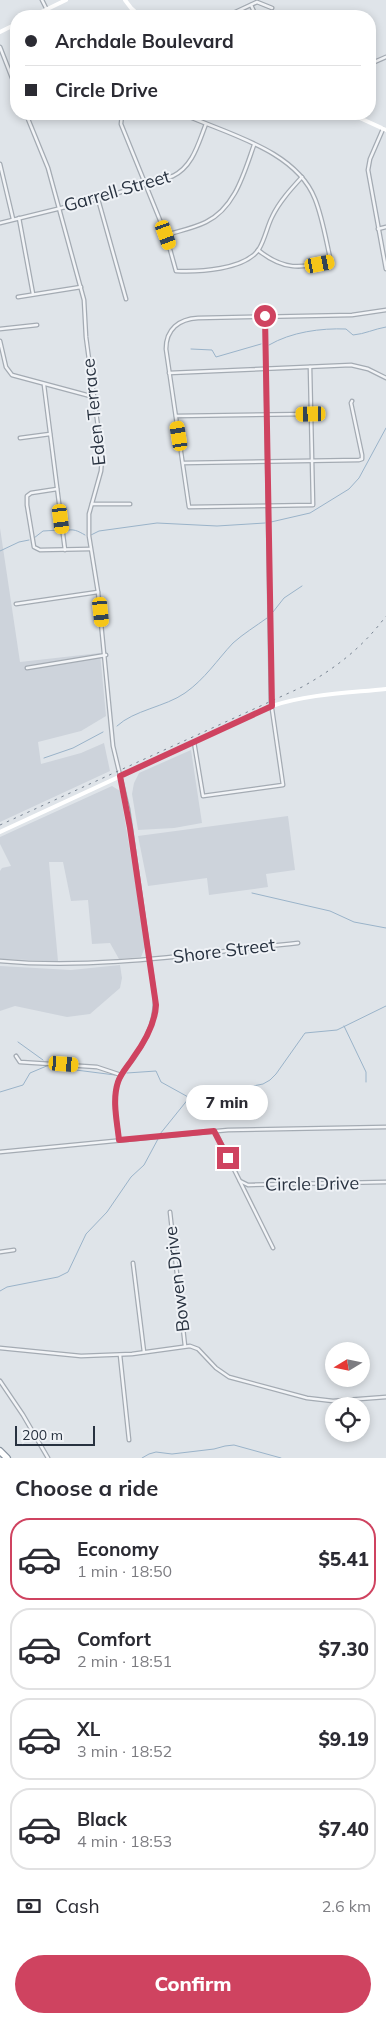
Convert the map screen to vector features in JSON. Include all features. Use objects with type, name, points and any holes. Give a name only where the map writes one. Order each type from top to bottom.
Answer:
[{"type":"highway","points":[[0,1451],[7,1458]]},
{"type":"street","points":[[42,0],[47,10],[66,0]]},
{"type":"street","points":[[125,0],[133,10]]},
{"type":"street","points":[[241,10],[260,2],[272,8]]},
{"type":"street","points":[[252,5],[254,10]]},
{"type":"street","points":[[0,47],[10,73]]},
{"type":"street","name":"Eden Terrace","points":[[28,120],[48,168],[81,287],[85,309],[86,338],[102,464],[88,525],[90,549],[106,655],[113,746],[128,809],[156,998],[154,1015],[145,1040],[121,1075]]},
{"type":"street","points":[[121,120],[121,124],[145,186],[166,235],[176,271],[188,272],[232,266],[258,250],[272,216],[302,177]]},
{"type":"street","points":[[197,120],[255,144],[283,159],[302,177],[310,188],[319,210],[330,262],[291,267],[279,264],[258,250]]},
{"type":"street","points":[[364,120],[385,129],[370,159],[368,170],[386,269]]},
{"type":"street","name":"Garrell Street","points":[[0,223],[98,199],[145,186],[172,176],[185,168],[193,156],[206,124]]},
{"type":"street","points":[[166,235],[205,223],[221,212],[233,198],[255,144]]},
{"type":"street","points":[[0,164],[13,220]]},
{"type":"street","points":[[98,199],[126,298]]},
{"type":"street","points":[[20,218],[33,294]]},
{"type":"street","points":[[378,229],[386,227]]},
{"type":"street","points":[[18,296],[81,287]]},
{"type":"street","points":[[310,366],[313,505],[190,507],[169,373],[167,340],[172,328],[179,322],[198,318],[352,314],[386,310]]},
{"type":"street","points":[[194,742],[203,796],[283,785],[272,706],[265,316]]},
{"type":"street","points":[[0,329],[37,326]]},
{"type":"street","points":[[0,341],[6,367],[10,373],[20,379],[94,397]]},
{"type":"street","points":[[169,373],[310,366],[359,366],[374,371],[386,378]]},
{"type":"street","points":[[44,385],[65,550]]},
{"type":"street","points":[[183,464],[362,459],[360,438],[352,401]]},
{"type":"street","points":[[176,416],[311,414]]},
{"type":"street","points":[[20,438],[50,434]]},
{"type":"street","points":[[57,489],[34,492],[28,496],[32,542],[37,550],[90,549]]},
{"type":"street","points":[[92,504],[130,504]]},
{"type":"street","points":[[16,604],[98,592]]},
{"type":"street","points":[[27,668],[106,655]]},
{"type":"street","points":[[0,832],[272,706],[311,696],[386,690]]},
{"type":"street","name":"Shore Street","points":[[0,961],[57,964],[151,960],[298,943]]},
{"type":"street","points":[[16,1056],[20,1062],[97,1067],[121,1075],[117,1085],[115,1104],[119,1140]]},
{"type":"street","points":[[0,1152],[214,1131],[386,1127]]},
{"type":"street","name":"Circle Drive","points":[[214,1131],[273,1248]]},
{"type":"street","name":"Circle Drive","points":[[240,1180],[248,1185],[386,1182]]},
{"type":"street","name":"Bowen Drive","points":[[170,1212],[185,1346]]},
{"type":"street","points":[[0,1252],[14,1250]]},
{"type":"street","points":[[133,1263],[144,1352]]},
{"type":"street","points":[[0,1348],[71,1356],[120,1355],[185,1346],[198,1349],[216,1368],[229,1377],[307,1398],[333,1401],[386,1397]]},
{"type":"street","points":[[120,1355],[129,1440]]},
{"type":"street","points":[[0,1381],[23,1415],[48,1458]]},
{"type":"shaded area","points":[[0,528],[20,662],[100,653],[106,716],[81,731],[38,742],[41,764],[81,753],[104,743],[110,771],[0,822]]},
{"type":"shaded area","points":[[191,750],[202,823],[174,828],[138,830],[132,794],[134,783],[139,773]]},
{"type":"shaded area","points":[[112,786],[120,791],[145,947],[141,957],[119,959],[110,943],[92,944],[88,900],[71,901],[63,862],[49,862],[58,961],[0,959],[0,871],[2,868],[11,866],[0,844],[0,837]]},
{"type":"shaded area","points":[[288,816],[295,870],[266,874],[268,887],[209,895],[207,878],[148,886],[138,836]]},
{"type":"shaded area","points":[[120,965],[122,978],[120,988],[90,1014],[67,1017],[15,1006],[0,1011],[0,966],[71,970]]},
{"type":"waterway","points":[[269,345],[296,334],[316,330],[346,329],[353,335],[386,327]]},
{"type":"waterway","points":[[191,349],[212,350],[216,357],[261,344]]},
{"type":"waterway","points":[[271,522],[310,513],[349,489],[359,478],[386,428]]},
{"type":"waterway","points":[[91,535],[99,531],[157,523],[217,526],[265,523]]},
{"type":"waterway","points":[[34,538],[43,531],[60,530]]},
{"type":"waterway","points":[[65,531],[73,530],[85,535]]},
{"type":"waterway","points":[[0,551],[19,542],[29,540]]},
{"type":"waterway","points":[[273,612],[284,598],[302,586]]},
{"type":"waterway","points":[[117,726],[132,716],[177,698],[192,688],[205,676],[233,643],[267,618]]},
{"type":"waterway","points":[[44,758],[73,748],[103,732]]},
{"type":"waterway","points":[[252,893],[330,911],[354,922],[386,928]]},
{"type":"waterway","points":[[127,1073],[156,1071],[161,1082],[190,1098],[214,1099],[243,1088],[263,1084],[270,1080],[305,1033],[337,1030],[386,1006]]},
{"type":"waterway","points":[[344,1026],[366,1072],[366,1082]]},
{"type":"waterway","points":[[18,1042],[43,1060]]},
{"type":"waterway","points":[[0,1092],[23,1085],[30,1073],[49,1065]]},
{"type":"waterway","points":[[50,1065],[115,1075]]},
{"type":"waterway","points":[[160,1134],[189,1098]]},
{"type":"waterway","points":[[0,1291],[7,1287],[58,1277],[68,1272],[86,1234],[107,1212],[131,1177],[144,1165],[158,1139]]},
{"type":"waterway","points":[[142,1458],[156,1452],[172,1454],[234,1445],[281,1458]]},
{"type":"railway","points":[[0,825],[302,687],[348,656],[368,638],[386,616]]},
{"type":"route","points":[[228,1158],[214,1131],[119,1140],[115,1104],[117,1085],[121,1075],[140,1048],[148,1032],[156,1005],[151,960],[123,784],[120,776],[272,706],[265,316]]}]
